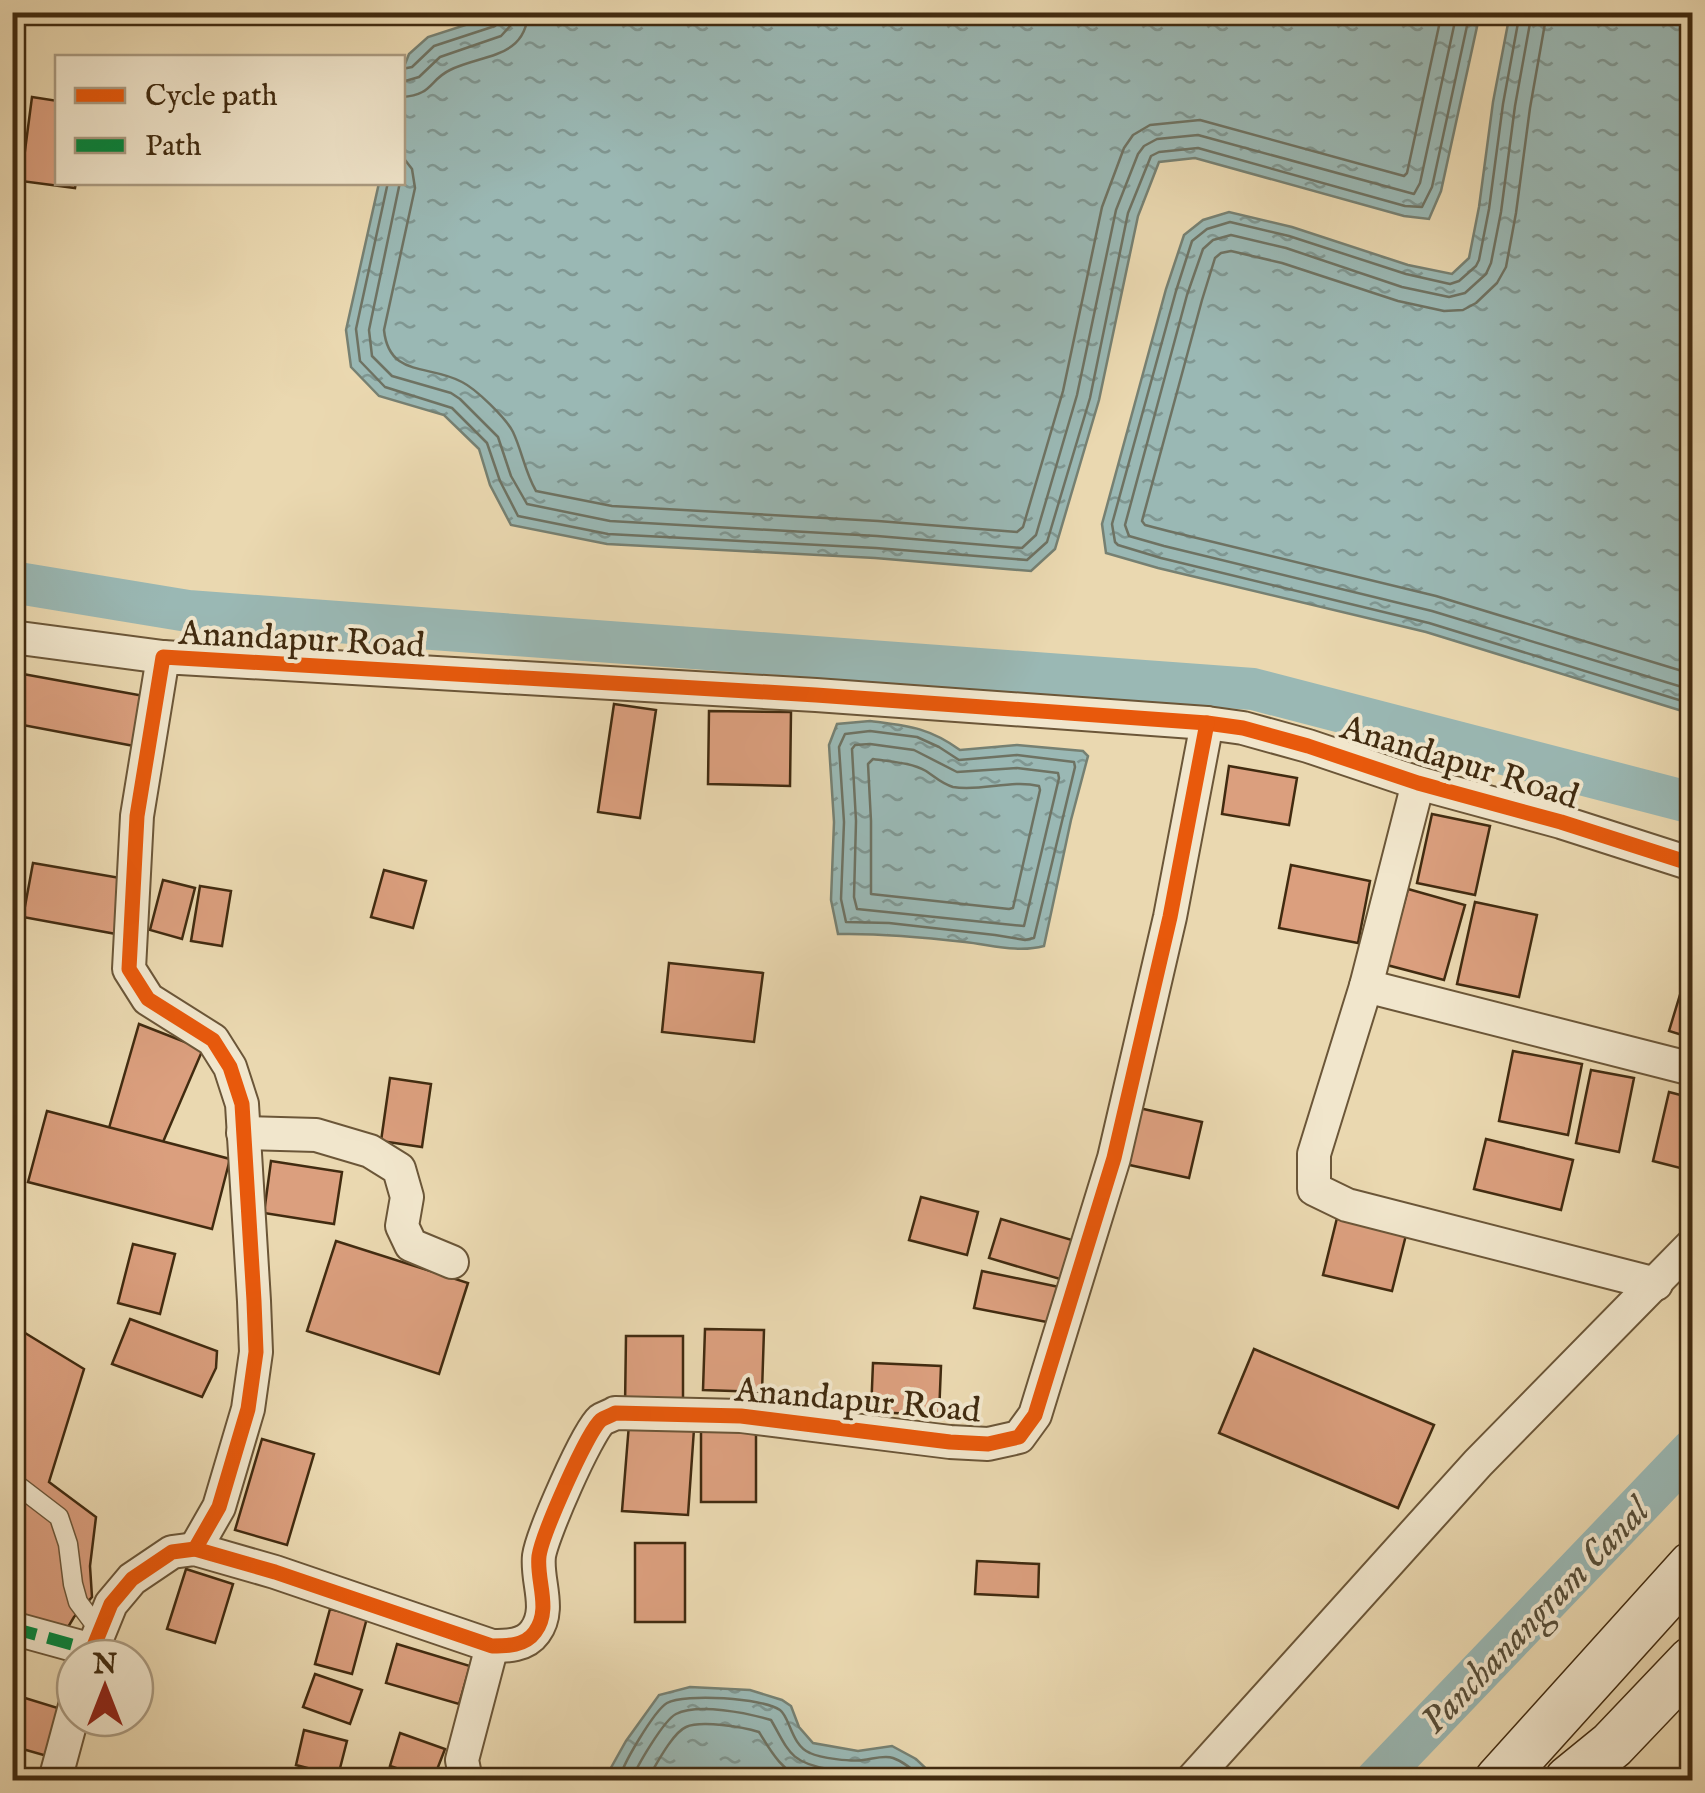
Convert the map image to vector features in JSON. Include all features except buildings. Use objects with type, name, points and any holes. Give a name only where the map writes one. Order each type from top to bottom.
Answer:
[{"type":"main road","points":[[1499,1780],[1692,1566]]},
{"type":"main road","points":[[1568,1780],[1612,1745],[1692,1661]]},
{"type":"street","points":[[12,637],[163,657]]},
{"type":"street","name":"Anandapur Road","points":[[194,1549],[219,1507],[248,1409],[256,1352],[242,1104],[230,1067],[213,1040],[148,999],[129,969],[137,816],[163,657],[797,694],[1207,723],[1243,728],[1308,746],[1418,783],[1561,822],[1692,864]]},
{"type":"street","name":"Anandapur Road","points":[[492,1646],[521,1643],[535,1632],[544,1608],[539,1559],[544,1536],[589,1438],[600,1421],[616,1414],[741,1416],[950,1442],[988,1444],[1018,1437],[1035,1415],[1114,1158],[1170,918],[1207,723]]},
{"type":"street","name":"Anandapur Road","points":[[1418,783],[1366,986],[1314,1154],[1314,1189],[1347,1205],[1656,1284]]},
{"type":"street","points":[[1366,986],[1692,1069]]},
{"type":"street","points":[[243,1133],[316,1135],[370,1151],[399,1169],[406,1197],[402,1226],[411,1245],[452,1262]]},
{"type":"street","points":[[1192,1780],[1478,1463],[1692,1245]]},
{"type":"street","points":[[96,1638],[111,1604],[132,1579],[172,1552],[194,1549],[275,1572],[492,1646],[462,1760],[466,1780]]},
{"type":"street","points":[[12,1628],[57,1638]]},
{"type":"street","points":[[55,1780],[66,1738]]},
{"type":"lane","points":[[12,1481],[59,1517],[68,1544],[73,1584],[90,1638]]},
{"type":"water","points":[[497,12],[1480,12],[1441,191],[1429,219],[1404,216],[1195,158],[1159,162],[1138,216],[1099,400],[1055,549],[1031,571],[875,558],[607,544],[511,525],[490,485],[479,449],[444,415],[379,396],[351,367],[346,330],[379,185],[405,185],[405,64],[409,54],[428,37]]},
{"type":"water","points":[[1510,13],[1692,13],[1692,714],[1426,632],[1106,553],[1102,524],[1184,235],[1203,220],[1229,212],[1292,227],[1408,265],[1452,274],[1469,258]]},
{"type":"water","points":[[870,721],[927,732],[960,750],[1017,745],[1083,751],[1088,756],[1044,946],[1015,949],[917,937],[838,934],[831,900],[834,822],[829,745],[837,724]]},
{"type":"water","points":[[690,1687],[750,1690],[782,1700],[791,1706],[799,1727],[813,1743],[858,1751],[892,1746],[916,1759],[936,1778],[611,1780],[608,1773],[626,1741],[659,1695]]},
{"type":"waterway","points":[[12,582],[188,611],[1253,689],[1692,803]]},
{"type":"waterway","name":"Panchanangram Canal","points":[[1376,1780],[1692,1450]]},
{"type":"marked path","points":[[12,1628],[55,1640]]},
{"type":"cycle path","points":[[195,1549],[219,1507],[248,1409],[256,1352],[242,1104],[230,1067],[213,1040],[148,999],[129,969],[137,816],[163,657],[816,695],[1207,723],[1243,728],[1308,746],[1418,783],[1561,822],[1692,864]]},
{"type":"cycle path","points":[[97,1638],[111,1604],[132,1579],[172,1552],[195,1549],[492,1646],[521,1643],[531,1637],[540,1623],[543,1604],[539,1556],[556,1507],[594,1428],[615,1413],[741,1416],[950,1442],[988,1444],[1019,1437],[1035,1415],[1114,1158],[1170,917],[1207,723]]}]
